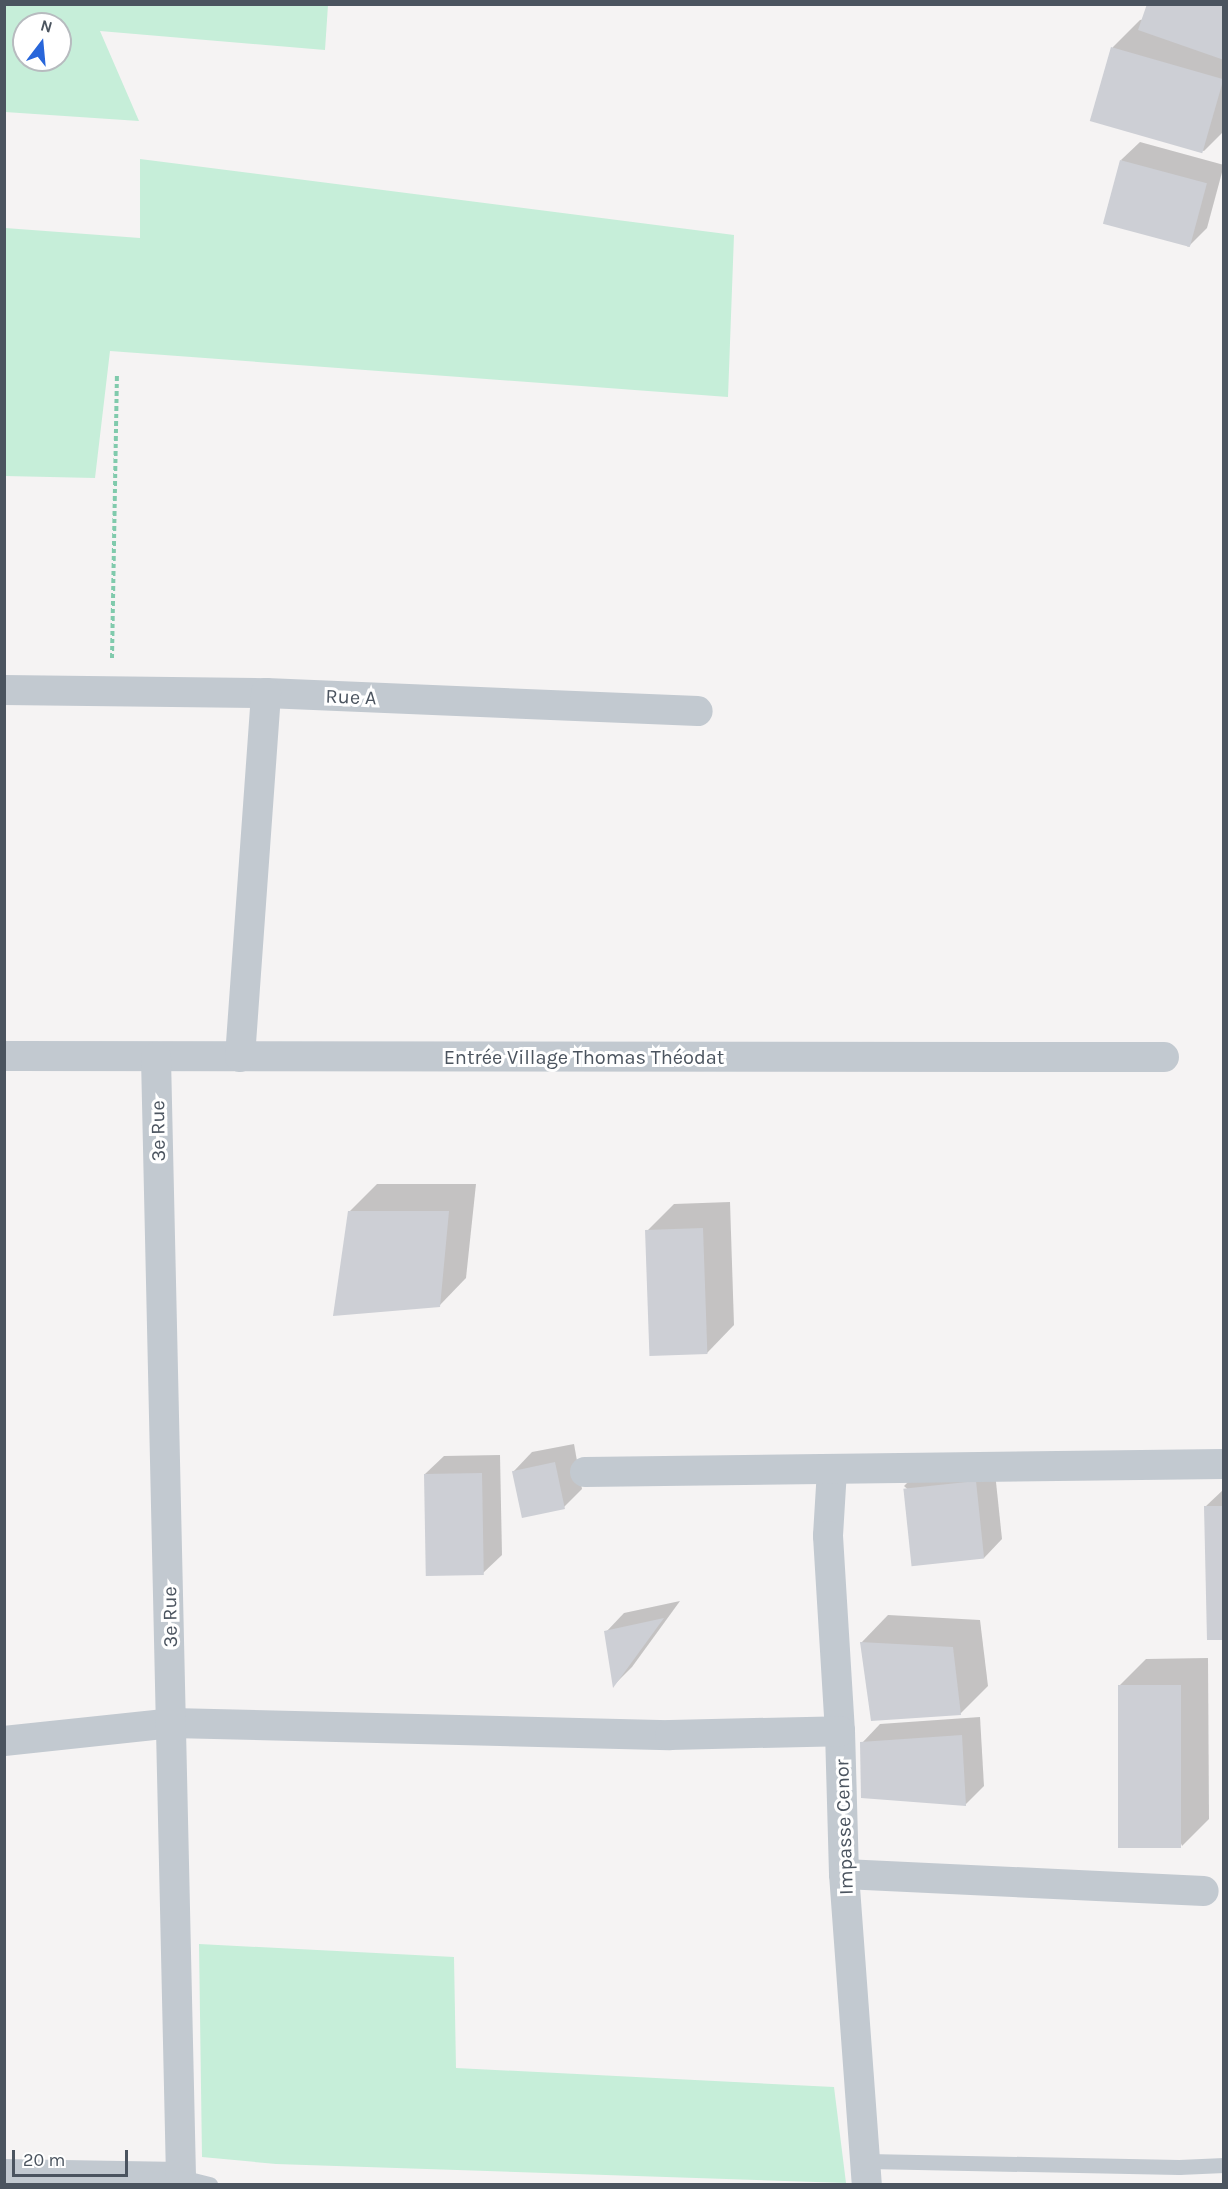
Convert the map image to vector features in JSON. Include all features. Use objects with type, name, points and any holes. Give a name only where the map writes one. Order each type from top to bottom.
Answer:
[{"type":"street","name":"Rue A","points":[[4,690],[266,693],[698,711]]},
{"type":"street","points":[[240,1057],[266,693]]},
{"type":"street","name":"Entrée Village Thomas Théodat","points":[[4,1056],[1164,1057]]},
{"type":"street","name":"3e Rue","points":[[156,1057],[181,2177]]},
{"type":"street","points":[[585,1472],[1224,1464]]},
{"type":"street","name":"Impasse Cenor","points":[[832,1470],[828,1536],[840,1731],[844,1874],[867,2173]]},
{"type":"street","points":[[4,1741],[172,1723],[670,1735],[840,1731]]},
{"type":"street","points":[[844,1874],[1204,1891]]},
{"type":"street","points":[[4,2174],[181,2177]]},
{"type":"lane","points":[[867,2173],[1179,2168],[1224,2165]]},
{"type":"lane","points":[[181,2177],[210,2184]]},
{"type":"path","points":[[111,691],[117,373]]},
{"type":"green space","points":[[4,5],[328,5],[325,50],[100,31],[139,121],[5,112]]},
{"type":"green space","points":[[140,159],[734,235],[728,397],[110,351],[95,478],[5,476],[5,228],[140,238]]},
{"type":"green space","points":[[199,1944],[454,1957],[456,2068],[834,2087],[846,2183],[276,2164],[202,2157]]},
{"type":"building","points":[[1147,4],[1224,4],[1224,60],[1138,30]]},
{"type":"building","points":[[1111,47],[1223,79],[1202,153],[1090,121]]},
{"type":"building","points":[[1120,160],[1207,183],[1190,247],[1103,224]]},
{"type":"building","points":[[348,1211],[449,1211],[440,1307],[333,1316]]},
{"type":"building","points":[[703,1228],[707,1354],[649,1356],[645,1230]]},
{"type":"building","points":[[555,1462],[565,1509],[522,1518],[512,1471]]},
{"type":"building","points":[[482,1473],[484,1575],[426,1576],[424,1474]]},
{"type":"building","points":[[976,1481],[984,1559],[912,1566],[903,1489]]},
{"type":"building","points":[[1204,1506],[1224,1506],[1224,1640],[1207,1640]]},
{"type":"building","points":[[664,1618],[613,1688],[604,1631]]},
{"type":"building","points":[[860,1642],[953,1647],[961,1715],[871,1721]]},
{"type":"building","points":[[1118,1685],[1181,1685],[1181,1848],[1118,1848]]},
{"type":"building","points":[[962,1735],[966,1806],[861,1798],[860,1742]]}]
